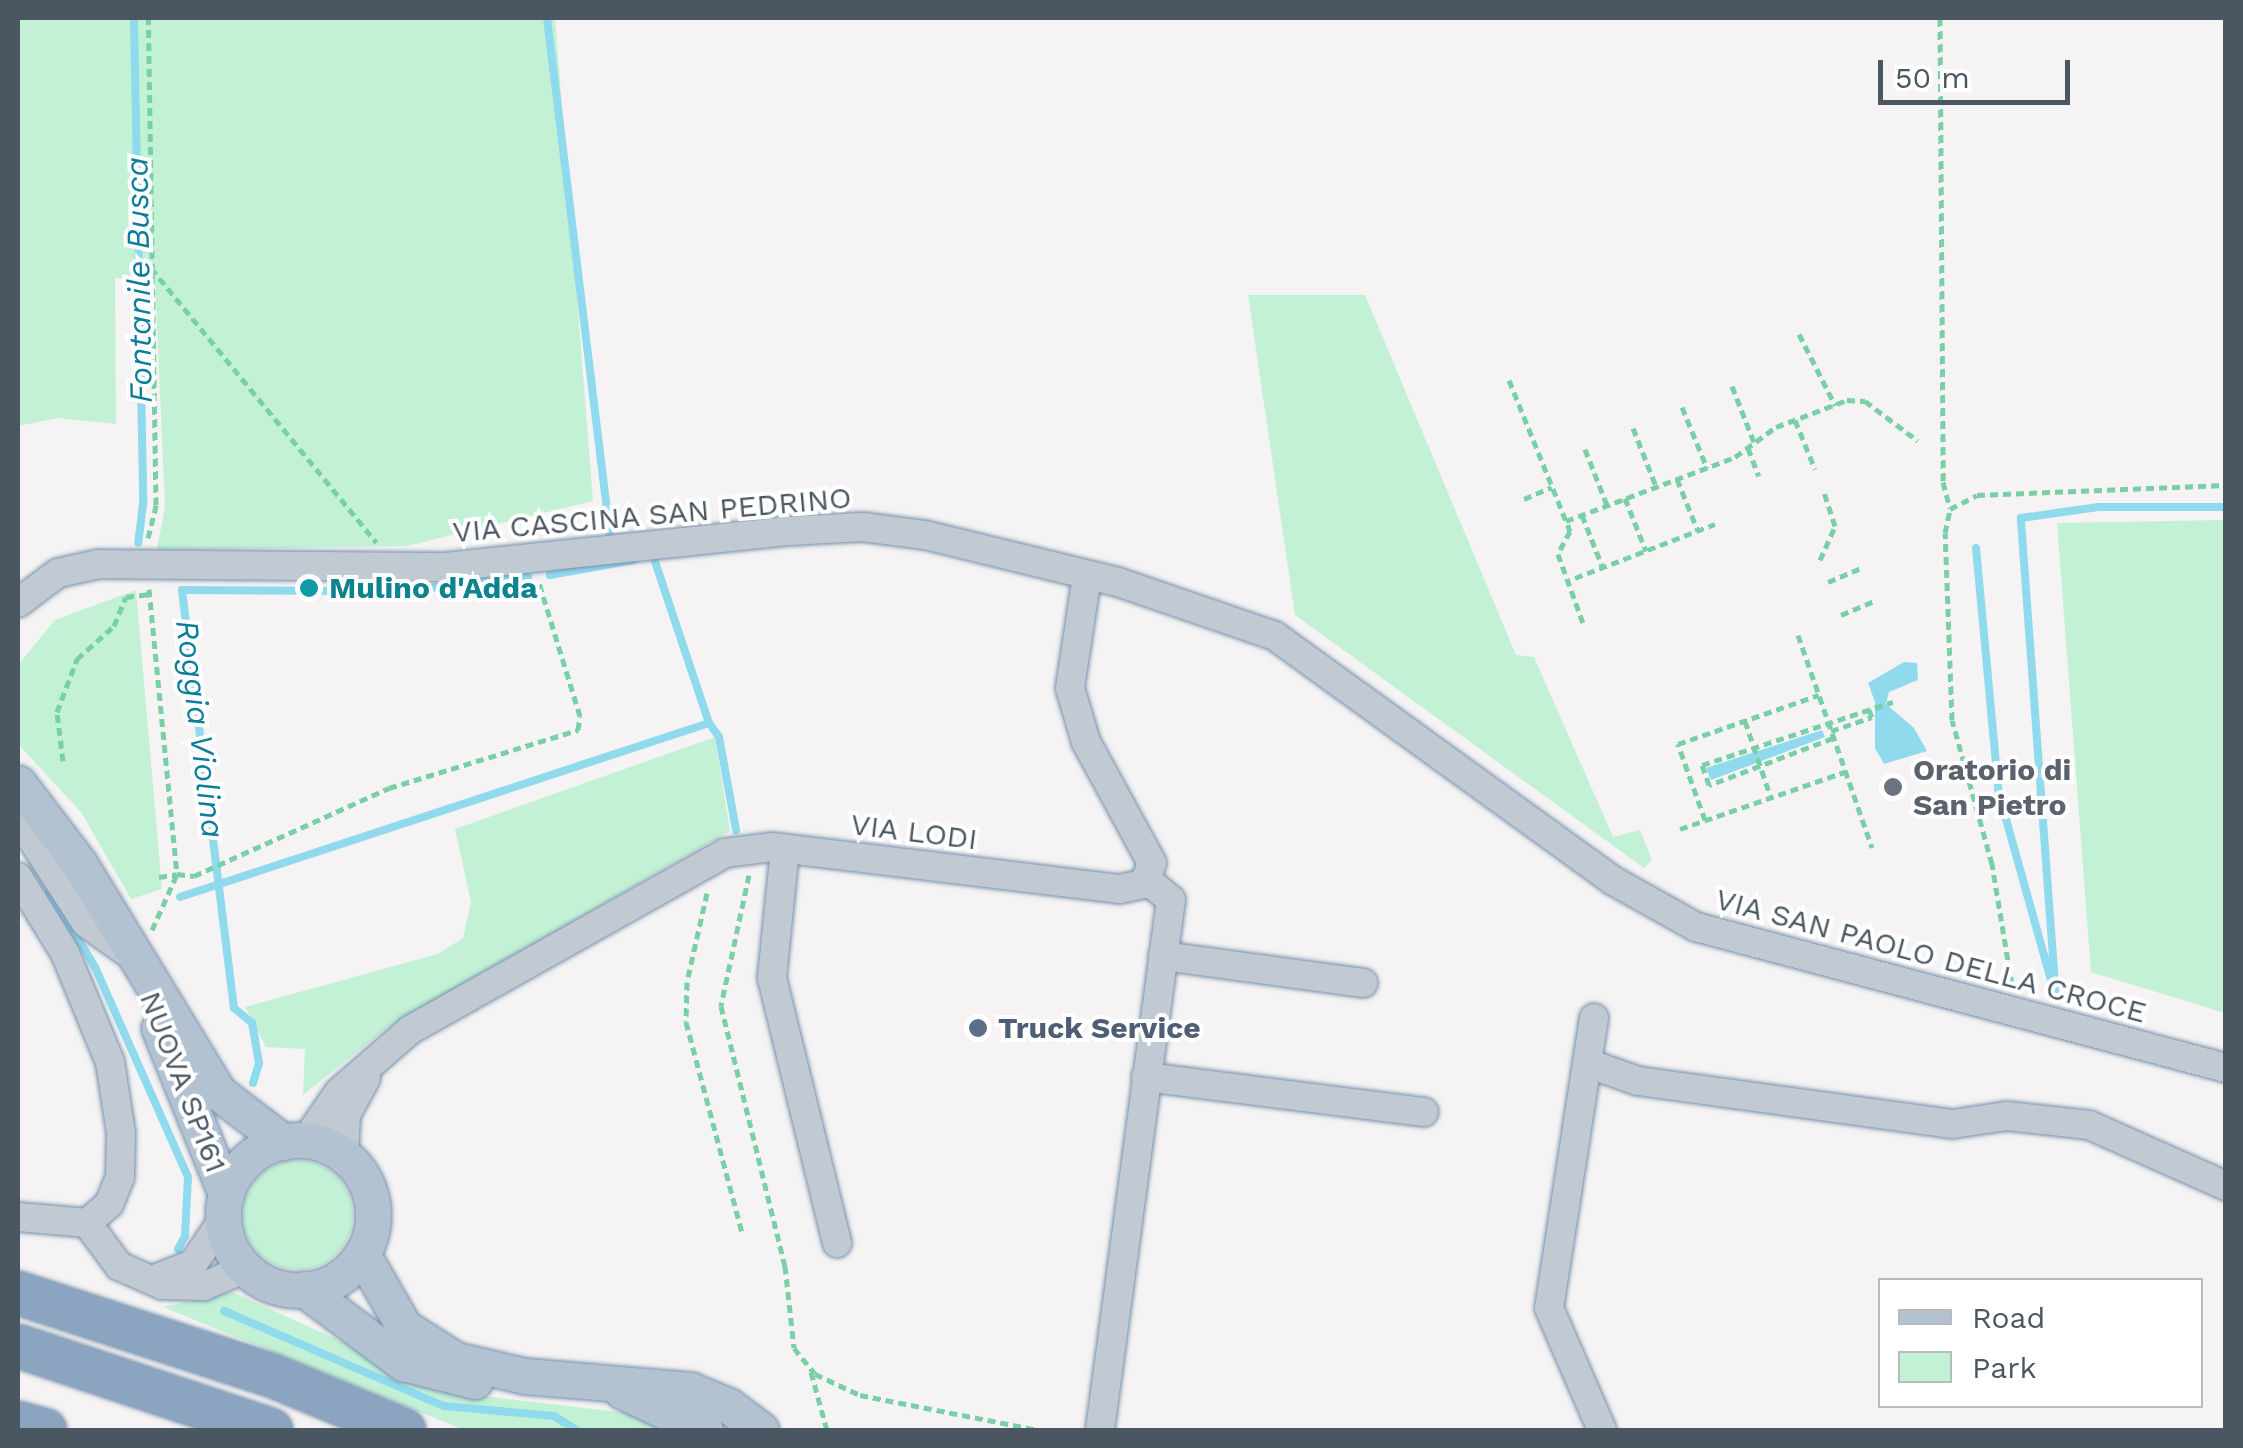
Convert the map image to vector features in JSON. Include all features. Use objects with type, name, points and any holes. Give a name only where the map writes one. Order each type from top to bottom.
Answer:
[{"type":"highway","points":[[18,1293],[270,1375],[404,1430]]},
{"type":"highway","points":[[18,1346],[271,1430]]},
{"type":"highway","points":[[18,1422],[45,1430]]},
{"type":"main road","name":"NUOVA SP161","points":[[18,792],[78,863],[136,964],[219,1093],[294,1141],[344,1156]]},
{"type":"main road","name":"NUOVA SP161","points":[[136,964],[246,1268]]},
{"type":"main road","name":"NUOVA SP161","points":[[225,1207],[244,1163],[294,1141]]},
{"type":"main road","points":[[246,1268],[273,1285],[304,1289],[338,1278],[362,1254],[372,1203],[363,1178],[344,1156]]},
{"type":"main road","points":[[362,1254],[384,1300],[413,1336],[456,1360],[525,1376],[690,1390],[729,1406],[761,1430]]},
{"type":"main road","points":[[304,1289],[415,1369],[469,1381],[525,1376]]},
{"type":"main road","points":[[604,1382],[706,1430]]},
{"type":"street","name":"VIA CASCINA SAN PEDRINO","points":[[18,603],[58,573],[98,564],[396,567],[533,562],[863,527],[1087,575],[1287,642]]},
{"type":"street","points":[[1087,575],[1070,688],[1086,742],[1152,863],[1147,880],[1171,900],[1100,1430]]},
{"type":"street","name":"VIA SAN PAOLO DELLA CROCE","points":[[1287,642],[1612,880],[1678,919],[1751,946],[2226,1068]]},
{"type":"street","points":[[785,849],[772,978],[837,1243]]},
{"type":"street","name":"VIA LODI","points":[[294,1141],[394,1041],[717,856],[785,849],[1120,888],[1147,880]]},
{"type":"street","points":[[18,877],[66,953],[110,1062],[120,1177],[109,1204],[87,1222],[18,1216]]},
{"type":"street","points":[[1163,956],[1363,984]]},
{"type":"street","points":[[1594,1018],[1550,1308],[1602,1430]]},
{"type":"street","name":"VIA LODI","points":[[344,1156],[351,1102],[394,1041]]},
{"type":"street","points":[[1586,1062],[1658,1084],[1953,1124],[2006,1116],[2089,1125],[2226,1186]]},
{"type":"street","points":[[1146,1078],[1424,1112]]},
{"type":"street","points":[[149,1280],[172,1277],[193,1264],[225,1207]]},
{"type":"street","points":[[87,1222],[109,1258],[149,1280],[204,1286],[246,1268]]},
{"type":"path","points":[[136,964],[177,874],[147,565],[156,506],[148,18]]},
{"type":"path","points":[[1940,18],[1942,482],[1950,509],[1945,534],[1952,720],[1992,864],[2013,1013]]},
{"type":"path","points":[[150,266],[396,567]]},
{"type":"path","points":[[1799,334],[1835,406]]},
{"type":"path","points":[[1509,380],[1570,531],[1558,554],[1583,623]]},
{"type":"path","points":[[1732,386],[1754,442]]},
{"type":"path","points":[[1566,521],[1706,468],[1795,420],[1835,406],[1865,401],[1918,441]]},
{"type":"path","points":[[1682,407],[1706,468]]},
{"type":"path","points":[[1795,420],[1814,469]]},
{"type":"path","points":[[1632,428],[1656,487]]},
{"type":"path","points":[[1748,448],[1759,476]]},
{"type":"path","points":[[1585,449],[1608,505]]},
{"type":"path","points":[[1677,479],[1698,531]]},
{"type":"path","points":[[1950,509],[1967,496],[2226,485]]},
{"type":"path","points":[[1524,499],[1552,487]]},
{"type":"path","points":[[1820,560],[1835,526],[1824,492]]},
{"type":"path","points":[[1625,498],[1646,551]]},
{"type":"path","points":[[1582,515],[1603,568]]},
{"type":"path","points":[[1576,578],[1715,524]]},
{"type":"path","points":[[159,876],[207,871],[389,788],[578,730],[580,716],[533,562]]},
{"type":"path","points":[[1828,582],[1861,568]]},
{"type":"path","points":[[63,760],[57,712],[77,659],[114,626],[126,597],[150,594]]},
{"type":"path","points":[[1841,615],[1874,601]]},
{"type":"path","points":[[1798,635],[1872,848]]},
{"type":"path","points":[[1706,820],[1678,744],[1819,695]]},
{"type":"path","points":[[1831,731],[1702,765],[1708,785],[1831,731],[1869,710],[1893,702]]},
{"type":"path","points":[[1745,721],[1770,798]]},
{"type":"path","points":[[1680,829],[1845,772]]},
{"type":"path","points":[[717,856],[689,968],[685,1016],[742,1233]]},
{"type":"path","points":[[810,1370],[827,1430]]},
{"type":"green space","points":[[18,18],[555,18],[593,501],[407,546],[157,550],[165,506],[155,281],[115,278],[116,424],[58,418],[18,426]]},
{"type":"green space","points":[[1248,295],[1365,295],[1516,655],[1534,657],[1613,837],[1640,830],[1652,860],[1644,868],[1295,615]]},
{"type":"green space","points":[[2226,520],[2225,1013],[2091,972],[2057,523]]},
{"type":"green space","points":[[136,590],[162,889],[131,899],[81,812],[18,744],[18,665],[55,620]]},
{"type":"green space","points":[[715,737],[730,831],[387,1028],[303,1095],[305,1049],[266,1047],[245,1007],[438,954],[463,938],[471,902],[455,829]]},
{"type":"green space","points":[[298,1160],[319,1164],[337,1176],[349,1194],[353,1215],[349,1236],[337,1254],[319,1266],[298,1270],[277,1266],[259,1254],[247,1236],[243,1215],[247,1194],[259,1176],[277,1164]]},
{"type":"green space","points":[[232,1292],[456,1393],[627,1413],[670,1430],[464,1430],[163,1307]]},
{"type":"water","points":[[1904,662],[1917,663],[1918,680],[1889,692],[1886,704],[1914,728],[1927,751],[1884,764],[1875,748],[1875,702],[1868,683]]},
{"type":"water","points":[[1822,730],[1825,737],[1711,780],[1706,768]]},
{"type":"waterway","name":"Fontanile Busca","points":[[134,18],[143,504],[138,543]]},
{"type":"waterway","name":"Roggia Violina","points":[[547,18],[610,535]]},
{"type":"waterway","points":[[2056,998],[2021,518],[2098,507],[2226,507]]},
{"type":"waterway","points":[[1976,548],[1999,794],[2051,980]]},
{"type":"waterway","points":[[180,897],[709,723],[653,556]]},
{"type":"waterway","name":"Roggia Violina","points":[[550,575],[634,560]]},
{"type":"waterway","name":"Roggia Violina","points":[[253,1083],[259,1063],[252,1023],[234,1008],[182,590],[400,591],[528,577]]},
{"type":"waterway","points":[[709,723],[719,737],[736,830]]},
{"type":"waterway","name":"Fontanile Busca","points":[[49,891],[95,967],[188,1177],[185,1236],[178,1249]]},
{"type":"waterway","name":"Roggia Violina","points":[[224,1311],[444,1406],[554,1416],[576,1430]]},
{"type":"place","name":"Mulino d'Adda","points":[[309,588]]},
{"type":"place","name":"Oratorio di San Pietro","points":[[1893,787]]},
{"type":"place","name":"Truck Service","points":[[978,1028]]}]
